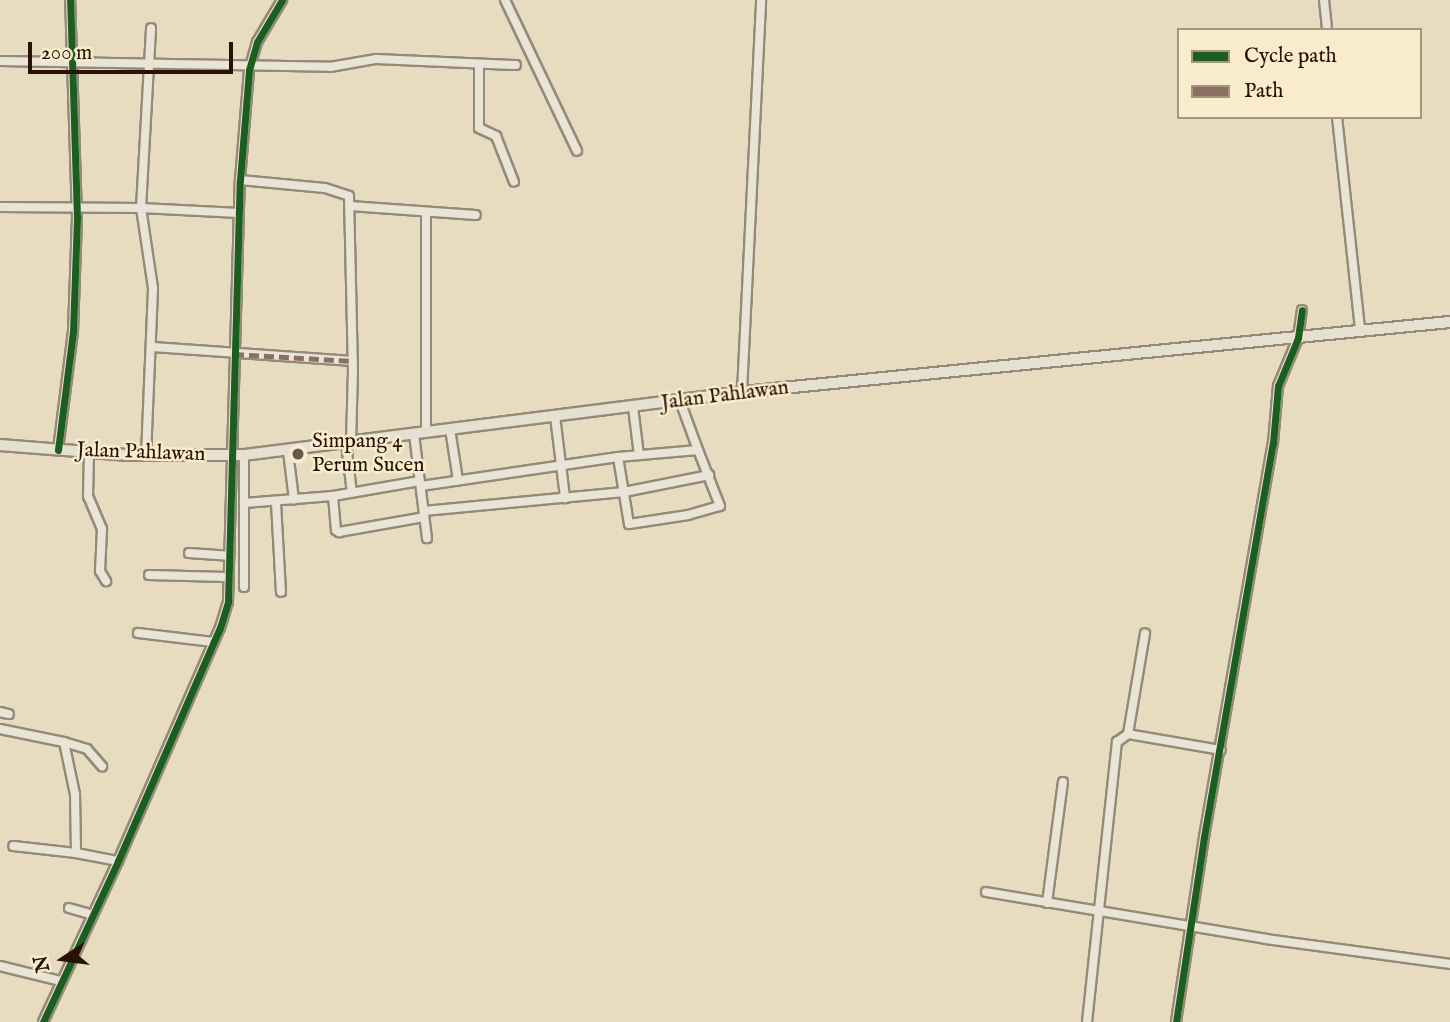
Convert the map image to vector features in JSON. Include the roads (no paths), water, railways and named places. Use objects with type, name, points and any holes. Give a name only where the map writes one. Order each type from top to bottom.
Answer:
[{"type":"main road","name":"Jalan Pahlawan","points":[[0,445],[146,456],[233,456],[742,392],[1450,322]]},
{"type":"street","points":[[58,450],[73,332],[76,208],[70,0]]},
{"type":"street","points":[[43,1022],[118,861],[228,602],[226,577],[233,509],[234,354],[240,180],[250,64],[257,42],[282,0]]},
{"type":"street","points":[[505,0],[577,151]]},
{"type":"street","points":[[742,392],[761,0]]},
{"type":"street","points":[[1324,0],[1327,28]]},
{"type":"street","points":[[146,456],[153,347],[152,271],[141,208],[151,28]]},
{"type":"street","points":[[0,61],[337,67],[376,59],[516,65]]},
{"type":"street","points":[[479,64],[480,128],[496,136],[514,183]]},
{"type":"street","points":[[1337,119],[1360,330]]},
{"type":"street","points":[[240,180],[341,192],[349,196],[353,361],[348,442],[352,493]]},
{"type":"street","points":[[350,206],[476,215]]},
{"type":"street","points":[[0,207],[141,208],[239,213]]},
{"type":"street","points":[[426,212],[426,432]]},
{"type":"street","points":[[1176,1022],[1193,926],[1204,837],[1273,443],[1278,386],[1298,338],[1302,310]]},
{"type":"street","points":[[153,347],[353,361]]},
{"type":"street","points":[[618,457],[628,524],[688,515],[720,506],[680,401]]},
{"type":"street","points":[[633,407],[639,455]]},
{"type":"street","points":[[555,416],[565,498]]},
{"type":"street","points":[[450,429],[458,480]]},
{"type":"street","points":[[414,434],[427,538]]},
{"type":"street","points":[[244,503],[276,503],[618,457],[698,450]]},
{"type":"street","points":[[288,451],[294,500]]},
{"type":"street","points":[[89,453],[88,496],[102,529],[100,571],[106,581]]},
{"type":"street","points":[[244,455],[244,587]]},
{"type":"street","points":[[333,496],[336,530],[339,532],[424,514],[624,492],[709,475]]},
{"type":"street","points":[[276,503],[281,592]]},
{"type":"street","points":[[189,554],[228,556]]},
{"type":"street","points":[[149,575],[226,577]]},
{"type":"street","points":[[138,633],[213,642]]},
{"type":"street","points":[[1087,1022],[1117,742],[1128,734],[1145,633]]},
{"type":"street","points":[[0,729],[64,742],[87,750],[102,766]]},
{"type":"street","points":[[1128,734],[1221,750]]},
{"type":"street","points":[[64,742],[75,794],[76,853]]},
{"type":"street","points":[[1047,903],[1063,782]]},
{"type":"street","points":[[13,846],[118,861]]},
{"type":"street","points":[[986,892],[1266,939],[1450,964]]},
{"type":"street","points":[[69,908],[93,915]]},
{"type":"street","points":[[0,966],[61,981]]},
{"type":"place","name":"Simpang 4 Perum Sucen","points":[[298,454]]}]
